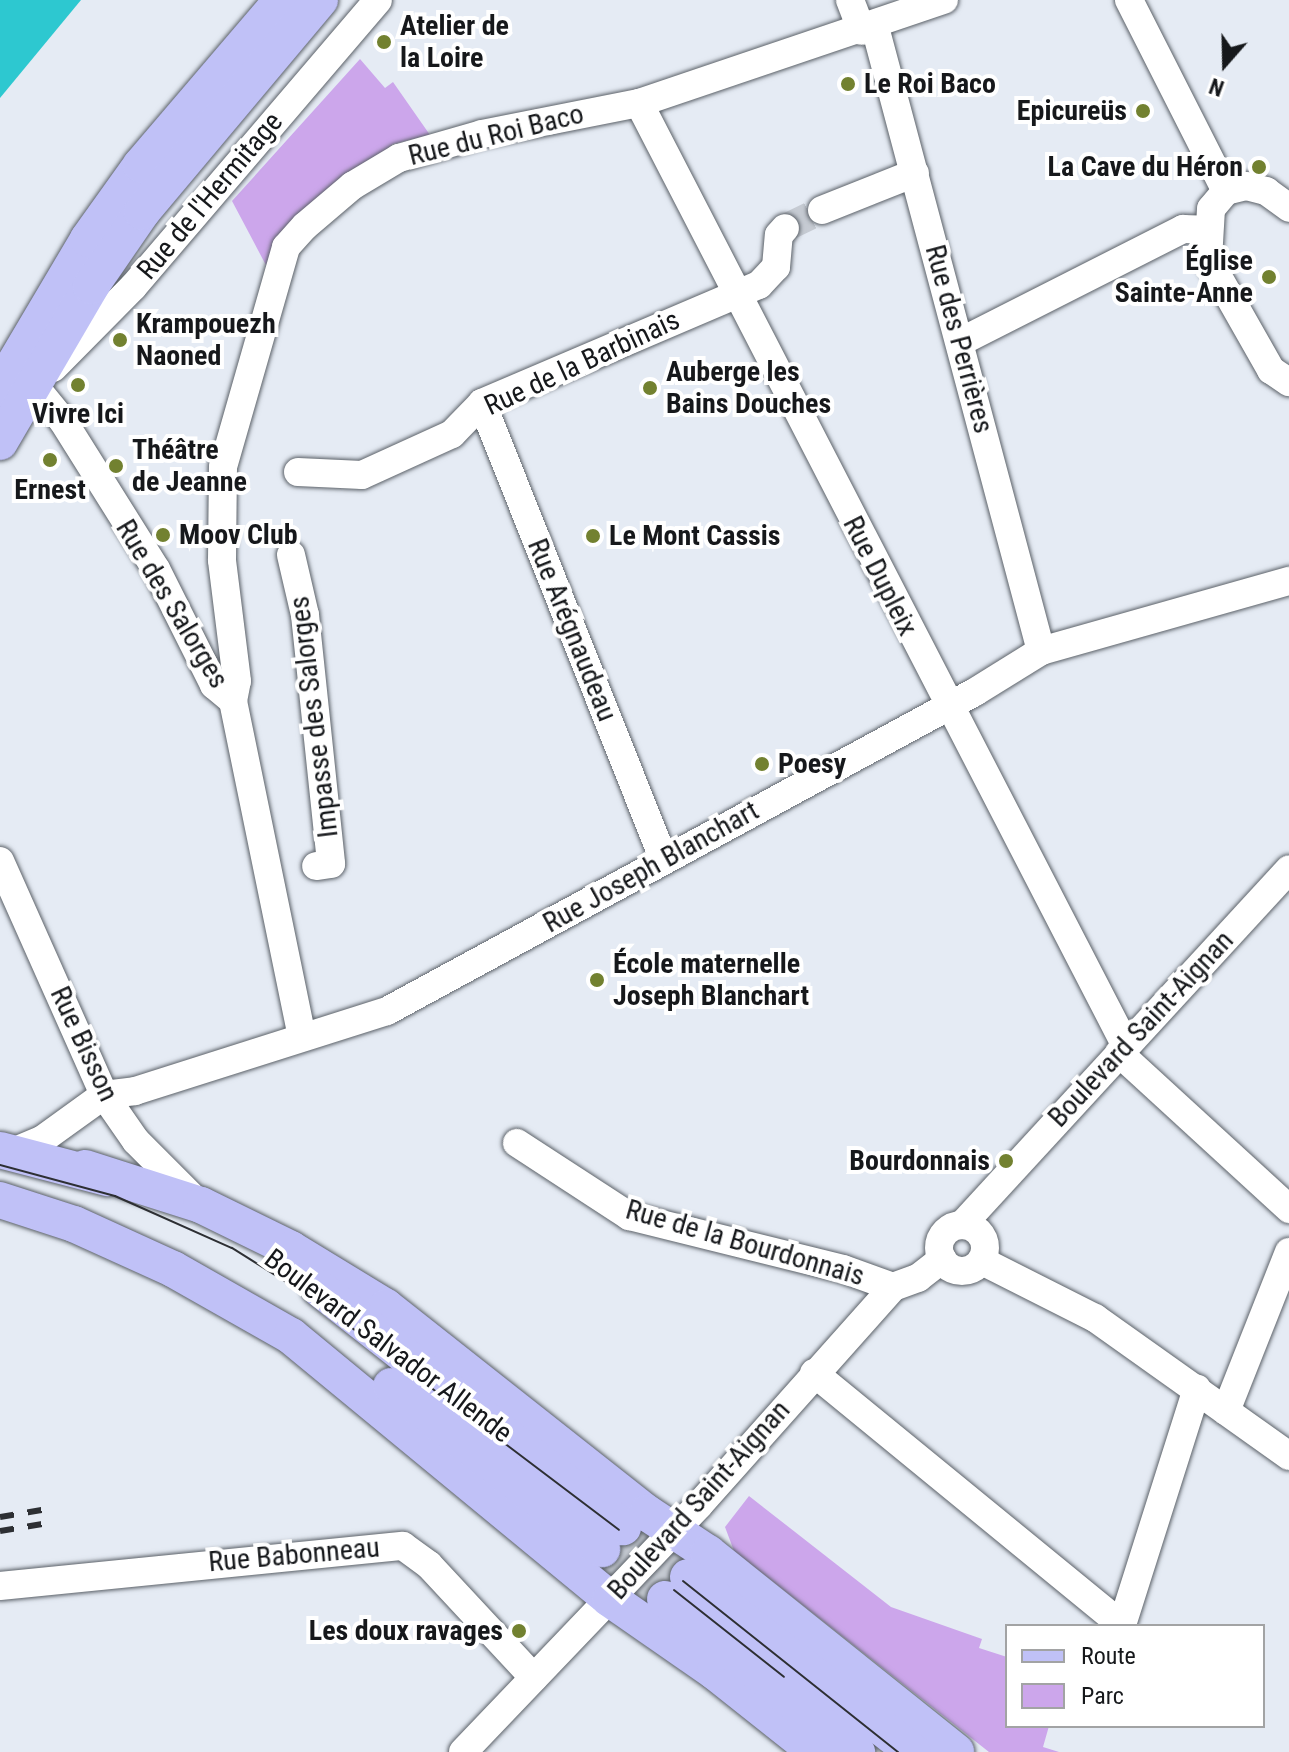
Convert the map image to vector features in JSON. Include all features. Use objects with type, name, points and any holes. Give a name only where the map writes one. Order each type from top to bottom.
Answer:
[{"type":"main road","points":[[0,442],[17,379],[88,239],[141,165],[282,0]]},
{"type":"main road","points":[[17,379],[91,286],[142,212],[320,0]]},
{"type":"main road","name":"Boulevard Salvador Allende","points":[[0,1197],[97,1215],[234,1277],[357,1359],[612,1538],[307,1280],[214,1224],[85,1168],[6,1151]]},
{"type":"main road","points":[[85,1168],[201,1205],[301,1254],[386,1307],[956,1752]]},
{"type":"main road","points":[[0,1197],[74,1224],[173,1269],[280,1329],[610,1599],[715,1672],[816,1752]]},
{"type":"main road","points":[[857,1752],[676,1588],[913,1752]]},
{"type":"street","name":"Rue de l'Hermitage","points":[[17,379],[133,287],[378,0]]},
{"type":"street","name":"Rue des Perrières","points":[[850,0],[868,29],[915,173],[1041,651]]},
{"type":"street","name":"Rue du Roi Baco","points":[[233,701],[237,681],[222,560],[223,467],[286,247],[352,186],[399,158],[442,145],[639,103],[868,29],[944,0]]},
{"type":"street","points":[[1129,0],[1226,191]]},
{"type":"street","name":"Rue Dupleix","points":[[639,103],[1122,1050],[1289,1209]]},
{"type":"street","points":[[822,210],[915,173]]},
{"type":"street","points":[[1289,208],[1266,191],[1246,186],[1226,191],[1211,209],[1206,230],[1208,259],[1271,370],[1289,382]]},
{"type":"street","name":"Rue de la Barbinais","points":[[298,472],[362,475],[452,434],[482,403],[769,279],[778,260],[779,235],[785,228]]},
{"type":"street","points":[[960,342],[1183,229],[1206,230]]},
{"type":"street","name":"Rue des Salorges","points":[[17,379],[63,421],[156,569],[214,685],[233,701],[274,871],[302,1036]]},
{"type":"street","name":"Rue Arégnaudeau","points":[[482,403],[663,857]]},
{"type":"street","name":"Impasse des Salorges","points":[[291,555],[305,615],[331,864],[316,866]]},
{"type":"street","name":"Rue Joseph Blanchart","points":[[6,1151],[43,1139],[104,1095],[135,1091],[387,1011],[663,857],[947,706],[1041,651],[1289,581]]},
{"type":"street","name":"Rue Bisson","points":[[0,861],[10,910],[104,1095],[136,1141],[201,1205]]},
{"type":"street","name":"Boulevard Saint-Aignan","points":[[962,1225],[1289,870]]},
{"type":"street","name":"Rue de la Bourdonnais","points":[[517,1143],[629,1216],[843,1269],[893,1287]]},
{"type":"street","points":[[982,1261],[983,1237],[962,1225],[944,1235],[942,1259],[958,1271],[982,1261],[1095,1318],[1289,1456]]},
{"type":"street","points":[[1226,1411],[1289,1252]]},
{"type":"street","name":"Boulevard Saint-Aignan","points":[[471,1749],[893,1287],[918,1278],[942,1259]]},
{"type":"street","points":[[814,1373],[1121,1624]]},
{"type":"street","points":[[1122,1624],[1197,1389]]},
{"type":"street","name":"Rue Babonneau","points":[[0,1586],[403,1546],[429,1565],[534,1678]]},
{"type":"green space","points":[[360,59],[385,88],[393,82],[430,135],[393,144],[282,237],[268,269],[232,201]]},
{"type":"green space","points":[[749,1496],[891,1607],[982,1639],[979,1648],[1005,1656],[1005,1728],[1048,1728],[1043,1747],[1059,1752],[989,1752],[734,1551],[725,1527]]},
{"type":"water","points":[[0,0],[81,0],[0,98]]},
{"type":"tunnel","points":[[785,228],[822,210]]},
{"type":"tunnel","points":[[623,1527],[688,1577]]},
{"type":"tunnel","points":[[602,1549],[665,1599]]},
{"type":"tram line","points":[[0,1165],[115,1196],[232,1248],[315,1300],[619,1530]]},
{"type":"tram line","points":[[683,1581],[898,1752]]},
{"type":"tram line","points":[[674,1590],[784,1677]]},
{"type":"railway","points":[[0,1517],[53,1508]]},
{"type":"railway","points":[[0,1531],[54,1522]]},
{"type":"place","name":"Atelier de la Loire","points":[[384,42]]},
{"type":"place","name":"Le Roi Baco","points":[[848,84]]},
{"type":"place","name":"Epicureüs","points":[[1143,111]]},
{"type":"place","name":"La Cave du Héron","points":[[1259,167]]},
{"type":"place","name":"Église Sainte-Anne","points":[[1269,277]]},
{"type":"place","name":"Krampouezh Naoned","points":[[120,340]]},
{"type":"place","name":"Vivre Ici","points":[[78,385]]},
{"type":"place","name":"Auberge les Bains Douches","points":[[650,388]]},
{"type":"place","name":"Ernest","points":[[50,460]]},
{"type":"place","name":"Théâtre de Jeanne","points":[[116,466]]},
{"type":"place","name":"Moov Club","points":[[163,535]]},
{"type":"place","name":"Le Mont Cassis","points":[[593,536]]},
{"type":"place","name":"Poesy","points":[[762,764]]},
{"type":"place","name":"École maternelle Joseph Blanchart","points":[[597,980]]},
{"type":"place","name":"Bourdonnais","points":[[1006,1161]]},
{"type":"place","name":"Les doux ravages","points":[[519,1631]]}]
